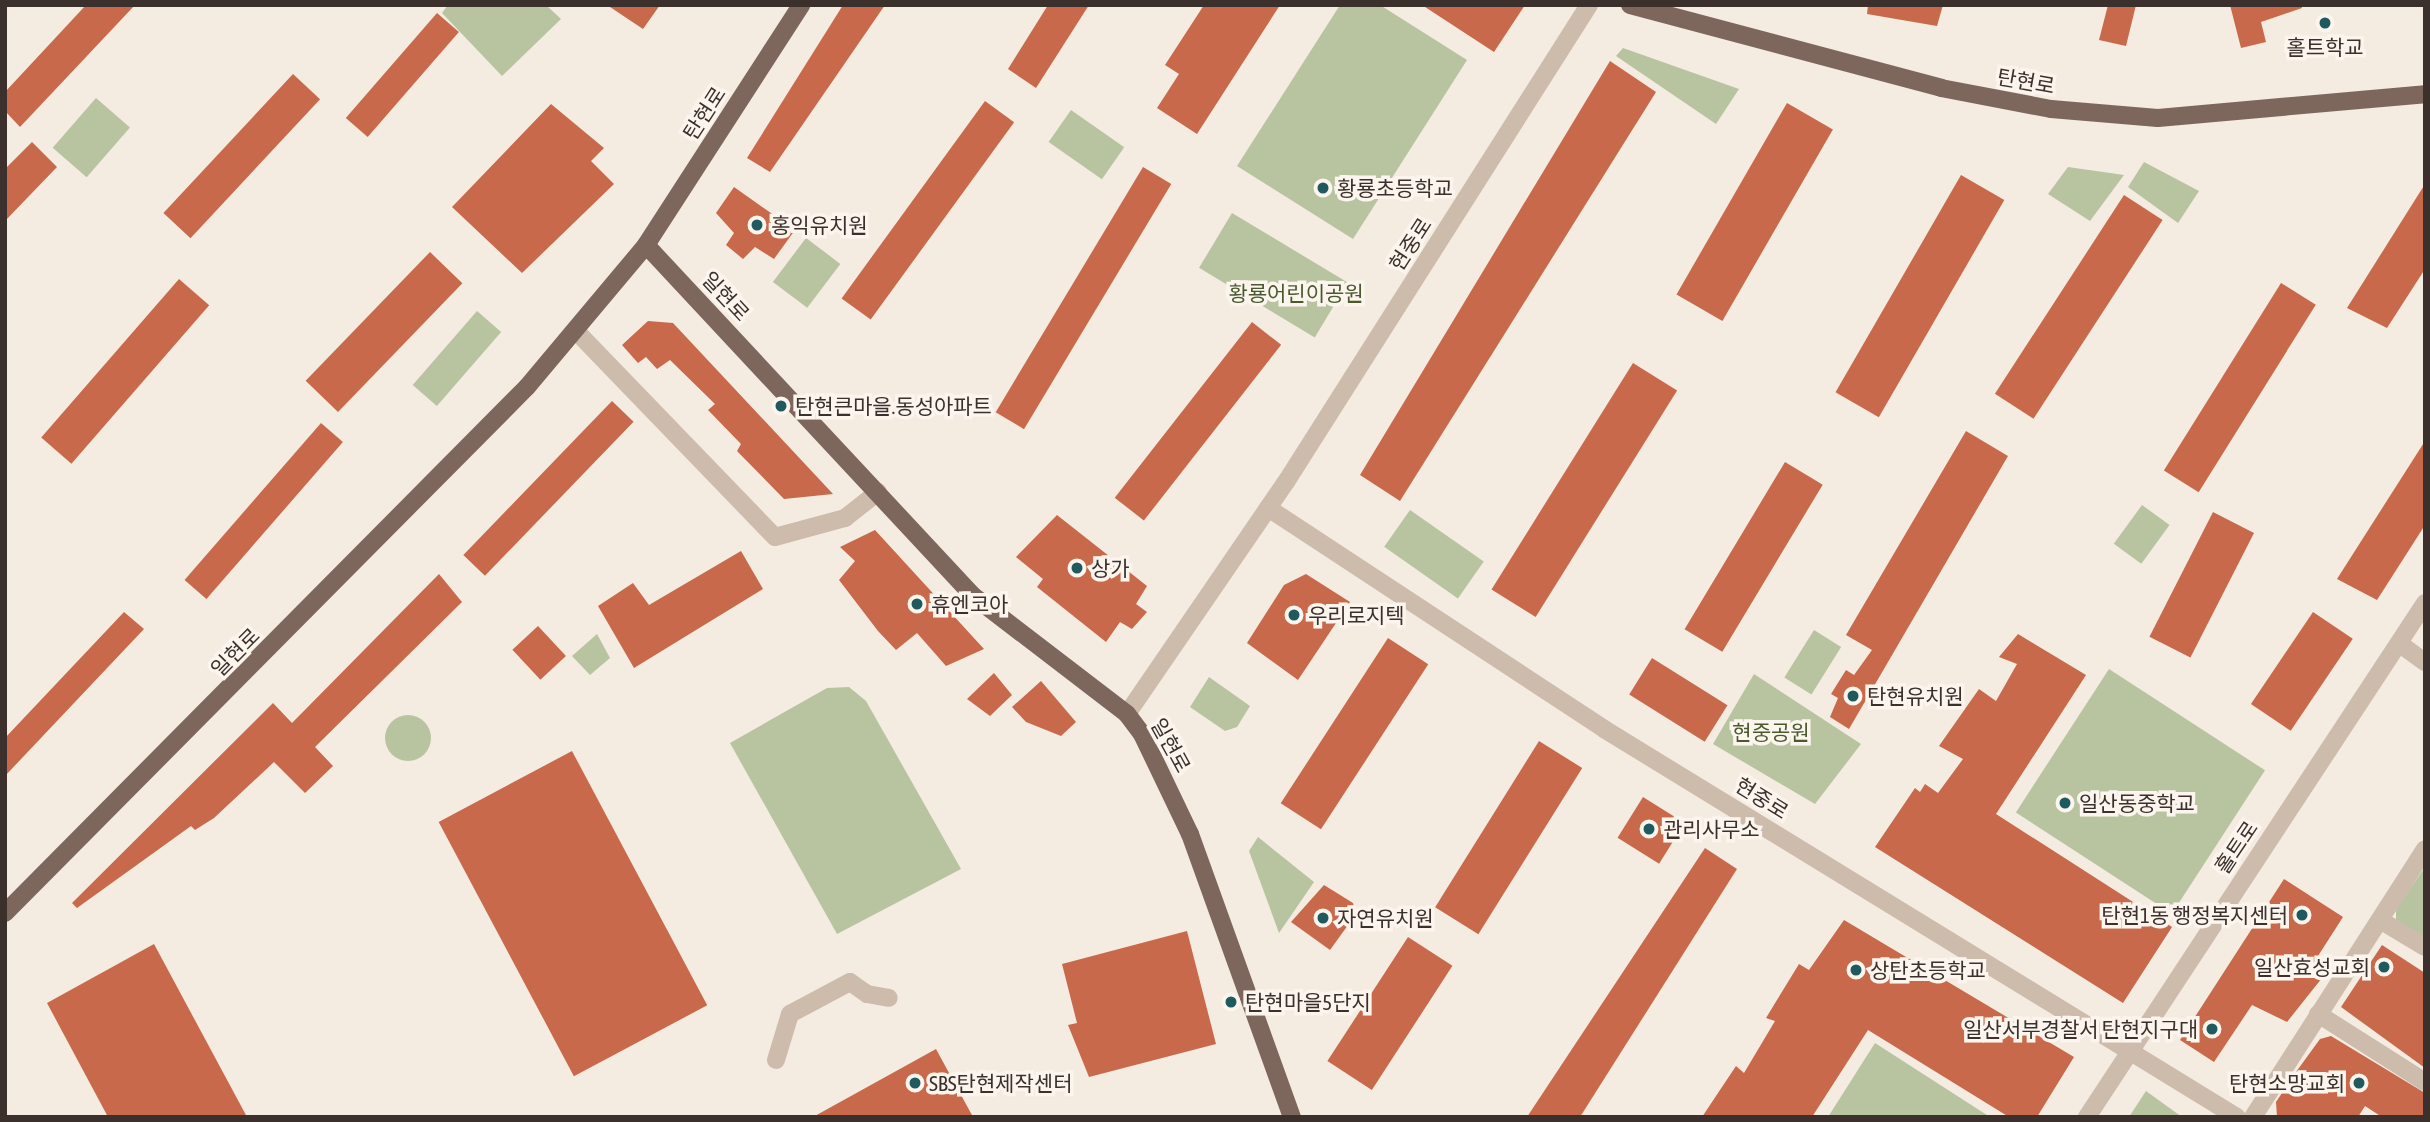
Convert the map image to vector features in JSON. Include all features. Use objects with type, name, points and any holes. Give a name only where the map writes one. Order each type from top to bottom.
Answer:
[{"type":"main road","name":"탄현로","points":[[646,245],[801,5]]},
{"type":"main road","name":"탄현로","points":[[1630,5],[1941,88],[2051,109],[2158,118],[2425,94]]},
{"type":"main road","name":"일현로","points":[[5,913],[493,426],[646,245],[972,595],[1127,715],[1190,834],[1293,1117]]},
{"type":"street","name":"현중로","points":[[1127,715],[1268,508],[1589,5]]},
{"type":"street","points":[[576,331],[775,537],[845,518],[878,492]]},
{"type":"street","name":"현중로","points":[[1268,508],[1604,729],[2130,1047],[2237,1117]]},
{"type":"street","name":"홀트로","points":[[2087,1117],[2130,1047],[2425,603]]},
{"type":"street","points":[[2400,644],[2425,663]]},
{"type":"street","points":[[2253,1117],[2425,849]]},
{"type":"street","points":[[2380,919],[2425,947]]},
{"type":"street","points":[[776,1060],[790,1014],[850,982],[867,994],[889,998]]},
{"type":"street","points":[[2318,1014],[2425,1082]]},
{"type":"green space","points":[[448,5],[546,5],[561,19],[502,76],[442,13]]},
{"type":"green space","points":[[1340,5],[1380,5],[1467,60],[1353,239],[1237,166]]},
{"type":"green space","points":[[1623,48],[1739,89],[1716,124],[1616,56]]},
{"type":"green space","points":[[96,98],[130,128],[87,177],[53,148]]},
{"type":"green space","points":[[1071,110],[1124,147],[1102,179],[1049,142]]},
{"type":"green space","points":[[2144,162],[2199,191],[2178,223],[2128,187]]},
{"type":"green space","points":[[2068,167],[2124,175],[2090,221],[2048,194]]},
{"type":"green space","name":"황룡어린이공원","points":[[1232,213],[1348,283],[1315,337],[1199,268]]},
{"type":"green space","points":[[806,238],[840,264],[807,308],[773,282]]},
{"type":"green space","points":[[477,311],[501,332],[437,406],[413,385]]},
{"type":"green space","points":[[2142,505],[2170,525],[2141,564],[2114,544]]},
{"type":"green space","points":[[1410,510],[1484,562],[1458,598],[1384,547]]},
{"type":"green space","points":[[1814,630],[1841,647],[1811,694],[1784,677]]},
{"type":"green space","points":[[597,634],[610,658],[590,675],[572,656]]},
{"type":"green space","points":[[2109,669],[2265,770],[2172,914],[2016,812]]},
{"type":"green space","name":"현중공원","points":[[1754,674],[1861,744],[1815,804],[1713,744]]},
{"type":"green space","points":[[1209,677],[1250,706],[1237,727],[1225,731],[1190,707]]},
{"type":"green space","points":[[849,687],[866,701],[961,869],[837,934],[730,743],[827,688]]},
{"type":"green space","points":[[408,715],[424,722],[431,738],[424,754],[408,761],[392,754],[385,738],[392,722]]},
{"type":"green space","points":[[1258,837],[1314,882],[1279,933],[1249,851]]},
{"type":"green space","points":[[2425,867],[2425,940],[2396,922],[2396,909]]},
{"type":"green space","points":[[1875,1043],[1990,1117],[1828,1117]]},
{"type":"green space","points":[[2146,1091],[2182,1117],[2129,1117]]},
{"type":"building","points":[[86,5],[135,5],[20,127],[5,111],[5,92]]},
{"type":"building","points":[[607,5],[660,5],[643,29]]},
{"type":"building","points":[[843,5],[885,5],[770,172],[747,158]]},
{"type":"building","points":[[1048,5],[1089,5],[1036,88],[1008,69]]},
{"type":"building","points":[[1204,5],[1280,5],[1197,134],[1157,108],[1179,74],[1165,65]]},
{"type":"building","points":[[1422,5],[1525,5],[1494,52]]},
{"type":"building","points":[[1868,5],[1943,5],[1937,26],[1867,14]]},
{"type":"building","points":[[2108,5],[2136,5],[2126,46],[2099,40]]},
{"type":"building","points":[[2230,5],[2301,5],[2302,8],[2261,22],[2266,42],[2241,48]]},
{"type":"building","points":[[437,13],[459,32],[368,137],[346,118]]},
{"type":"building","points":[[1610,61],[1656,92],[1400,501],[1360,475]]},
{"type":"building","points":[[293,74],[320,99],[190,238],[163,213]]},
{"type":"building","points":[[985,101],[1014,122],[871,320],[842,298]]},
{"type":"building","points":[[1787,103],[1833,130],[1722,321],[1676,294]]},
{"type":"building","points":[[551,104],[604,148],[591,161],[614,184],[522,273],[452,207]]},
{"type":"building","points":[[32,142],[57,167],[5,221],[5,169]]},
{"type":"building","points":[[1143,167],[1171,184],[1024,429],[996,412]]},
{"type":"building","points":[[1961,175],[2004,200],[1879,417],[1836,392]]},
{"type":"building","points":[[2425,184],[2425,269],[2387,328],[2347,308]]},
{"type":"building","name":"홍익유치원","points":[[734,187],[795,230],[774,259],[755,247],[743,259],[726,245],[734,233],[716,213]]},
{"type":"building","points":[[2124,195],[2163,220],[2033,419],[1995,394]]},
{"type":"building","points":[[430,252],[462,283],[338,412],[306,381]]},
{"type":"building","points":[[179,279],[209,305],[71,464],[41,437]]},
{"type":"building","points":[[2281,283],[2316,305],[2199,492],[2164,470]]},
{"type":"building","points":[[648,321],[673,323],[833,494],[784,499],[737,451],[741,444],[708,410],[715,404],[670,360],[657,369],[646,357],[638,363],[622,345]]},
{"type":"building","points":[[1252,322],[1281,345],[1144,521],[1115,498]]},
{"type":"building","points":[[1633,363],[1677,391],[1536,617],[1492,589]]},
{"type":"building","points":[[612,401],[634,422],[485,576],[463,555]]},
{"type":"building","points":[[321,423],[343,442],[206,599],[185,580]]},
{"type":"building","points":[[1966,431],[2008,456],[1849,729],[1830,717],[1838,698],[1831,694],[1846,670],[1854,675],[1872,650],[1846,635]]},
{"type":"building","points":[[2425,441],[2425,525],[2377,600],[2337,579]]},
{"type":"building","points":[[1785,462],[1823,485],[1722,652],[1685,629]]},
{"type":"building","points":[[2213,512],[2254,533],[2190,658],[2149,637]]},
{"type":"building","name":"상가","points":[[1057,515],[1147,586],[1136,604],[1147,612],[1132,629],[1120,622],[1106,642],[1037,587],[1043,579],[1016,557]]},
{"type":"building","name":"휴엔코아","points":[[875,530],[984,649],[946,666],[917,633],[896,650],[878,631],[839,580],[855,561],[840,547]]},
{"type":"building","points":[[741,551],[763,589],[634,668],[598,606],[633,583],[649,605]]},
{"type":"building","points":[[439,574],[462,602],[315,747],[333,766],[305,793],[274,762],[214,818],[195,830],[191,826],[77,908],[72,903],[273,703],[292,723]]},
{"type":"building","points":[[1306,574],[1350,602],[1298,680],[1247,643],[1284,585]]},
{"type":"building","points":[[124,612],[144,629],[5,776],[5,738]]},
{"type":"building","points":[[2313,612],[2353,639],[2291,731],[2251,704]]},
{"type":"building","points":[[538,626],[566,656],[540,680],[512,650]]},
{"type":"building","points":[[2018,634],[2086,675],[1996,814],[2172,927],[2123,1003],[1875,847],[1915,788],[1920,792],[1925,784],[1938,793],[1963,759],[1939,746],[1979,689],[1996,701],[2017,664],[1999,657]]},
{"type":"building","points":[[1388,638],[1428,664],[1321,829],[1281,803]]},
{"type":"building","points":[[1652,658],[1727,705],[1705,742],[1629,694]]},
{"type":"building","points":[[994,673],[1012,695],[990,716],[967,699]]},
{"type":"building","points":[[1041,681],[1076,722],[1061,736],[1026,722],[1012,707]]},
{"type":"building","points":[[1539,741],[1582,768],[1478,934],[1435,907]]},
{"type":"building","points":[[572,751],[707,1005],[574,1076],[439,822]]},
{"type":"building","name":"관리사무소","points":[[1643,797],[1685,823],[1659,864],[1618,838]]},
{"type":"building","points":[[1705,848],[1737,869],[1580,1117],[1527,1117]]},
{"type":"building","points":[[2284,879],[2343,917],[2309,970],[2322,978],[2287,1022],[2252,1005],[2214,1062],[2180,1040]]},
{"type":"building","name":"자연유치원","points":[[1324,885],[1353,903],[1356,914],[1330,950],[1291,922]]},
{"type":"building","points":[[1844,920],[2074,1057],[2037,1117],[2009,1117],[1868,1030],[1812,1117],[1702,1117],[1736,1066],[1744,1073],[1775,1021],[1766,1018],[1799,964],[1809,970]]},
{"type":"building","points":[[1187,931],[1216,1044],[1089,1077],[1068,1025],[1077,1023],[1062,964]]},
{"type":"building","points":[[1408,937],[1452,966],[1372,1090],[1327,1061]]},
{"type":"building","points":[[154,944],[247,1117],[108,1117],[47,1003]]},
{"type":"building","points":[[2382,945],[2425,973],[2425,1068],[2341,1007]]},
{"type":"building","points":[[2331,1036],[2425,1093],[2425,1117],[2382,1117],[2365,1106],[2358,1117],[2277,1117],[2276,1102],[2296,1072],[2320,1039]]},
{"type":"building","name":"SBS탄현제작센터","points":[[936,1049],[973,1117],[813,1117]]},
{"type":"place","name":"홀트학교","points":[[2325,23]]},
{"type":"place","name":"황룡초등학교","points":[[1323,188]]},
{"type":"place","name":"홍익유치원","points":[[757,225]]},
{"type":"place","name":"탄현큰마을.동성아파트","points":[[781,406]]},
{"type":"place","name":"상가","points":[[1077,568]]},
{"type":"place","name":"휴엔코아","points":[[917,604]]},
{"type":"place","name":"우리로지텍","points":[[1294,615]]},
{"type":"place","name":"탄현유치원","points":[[1853,696]]},
{"type":"place","name":"일산동중학교","points":[[2065,803]]},
{"type":"place","name":"관리사무소","points":[[1649,829]]},
{"type":"place","name":"탄현1동 행정복지센터","points":[[2302,915]]},
{"type":"place","name":"자연유치원","points":[[1323,918]]},
{"type":"place","name":"일산효성교회","points":[[2384,967]]},
{"type":"place","name":"상탄초등학교","points":[[1856,970]]},
{"type":"place","name":"탄현마을5단지","points":[[1231,1002]]},
{"type":"place","name":"일산서부경찰서 탄현지구대","points":[[2212,1029]]},
{"type":"place","name":"SBS탄현제작센터","points":[[915,1083]]},
{"type":"place","name":"탄현소망교회","points":[[2359,1083]]}]
